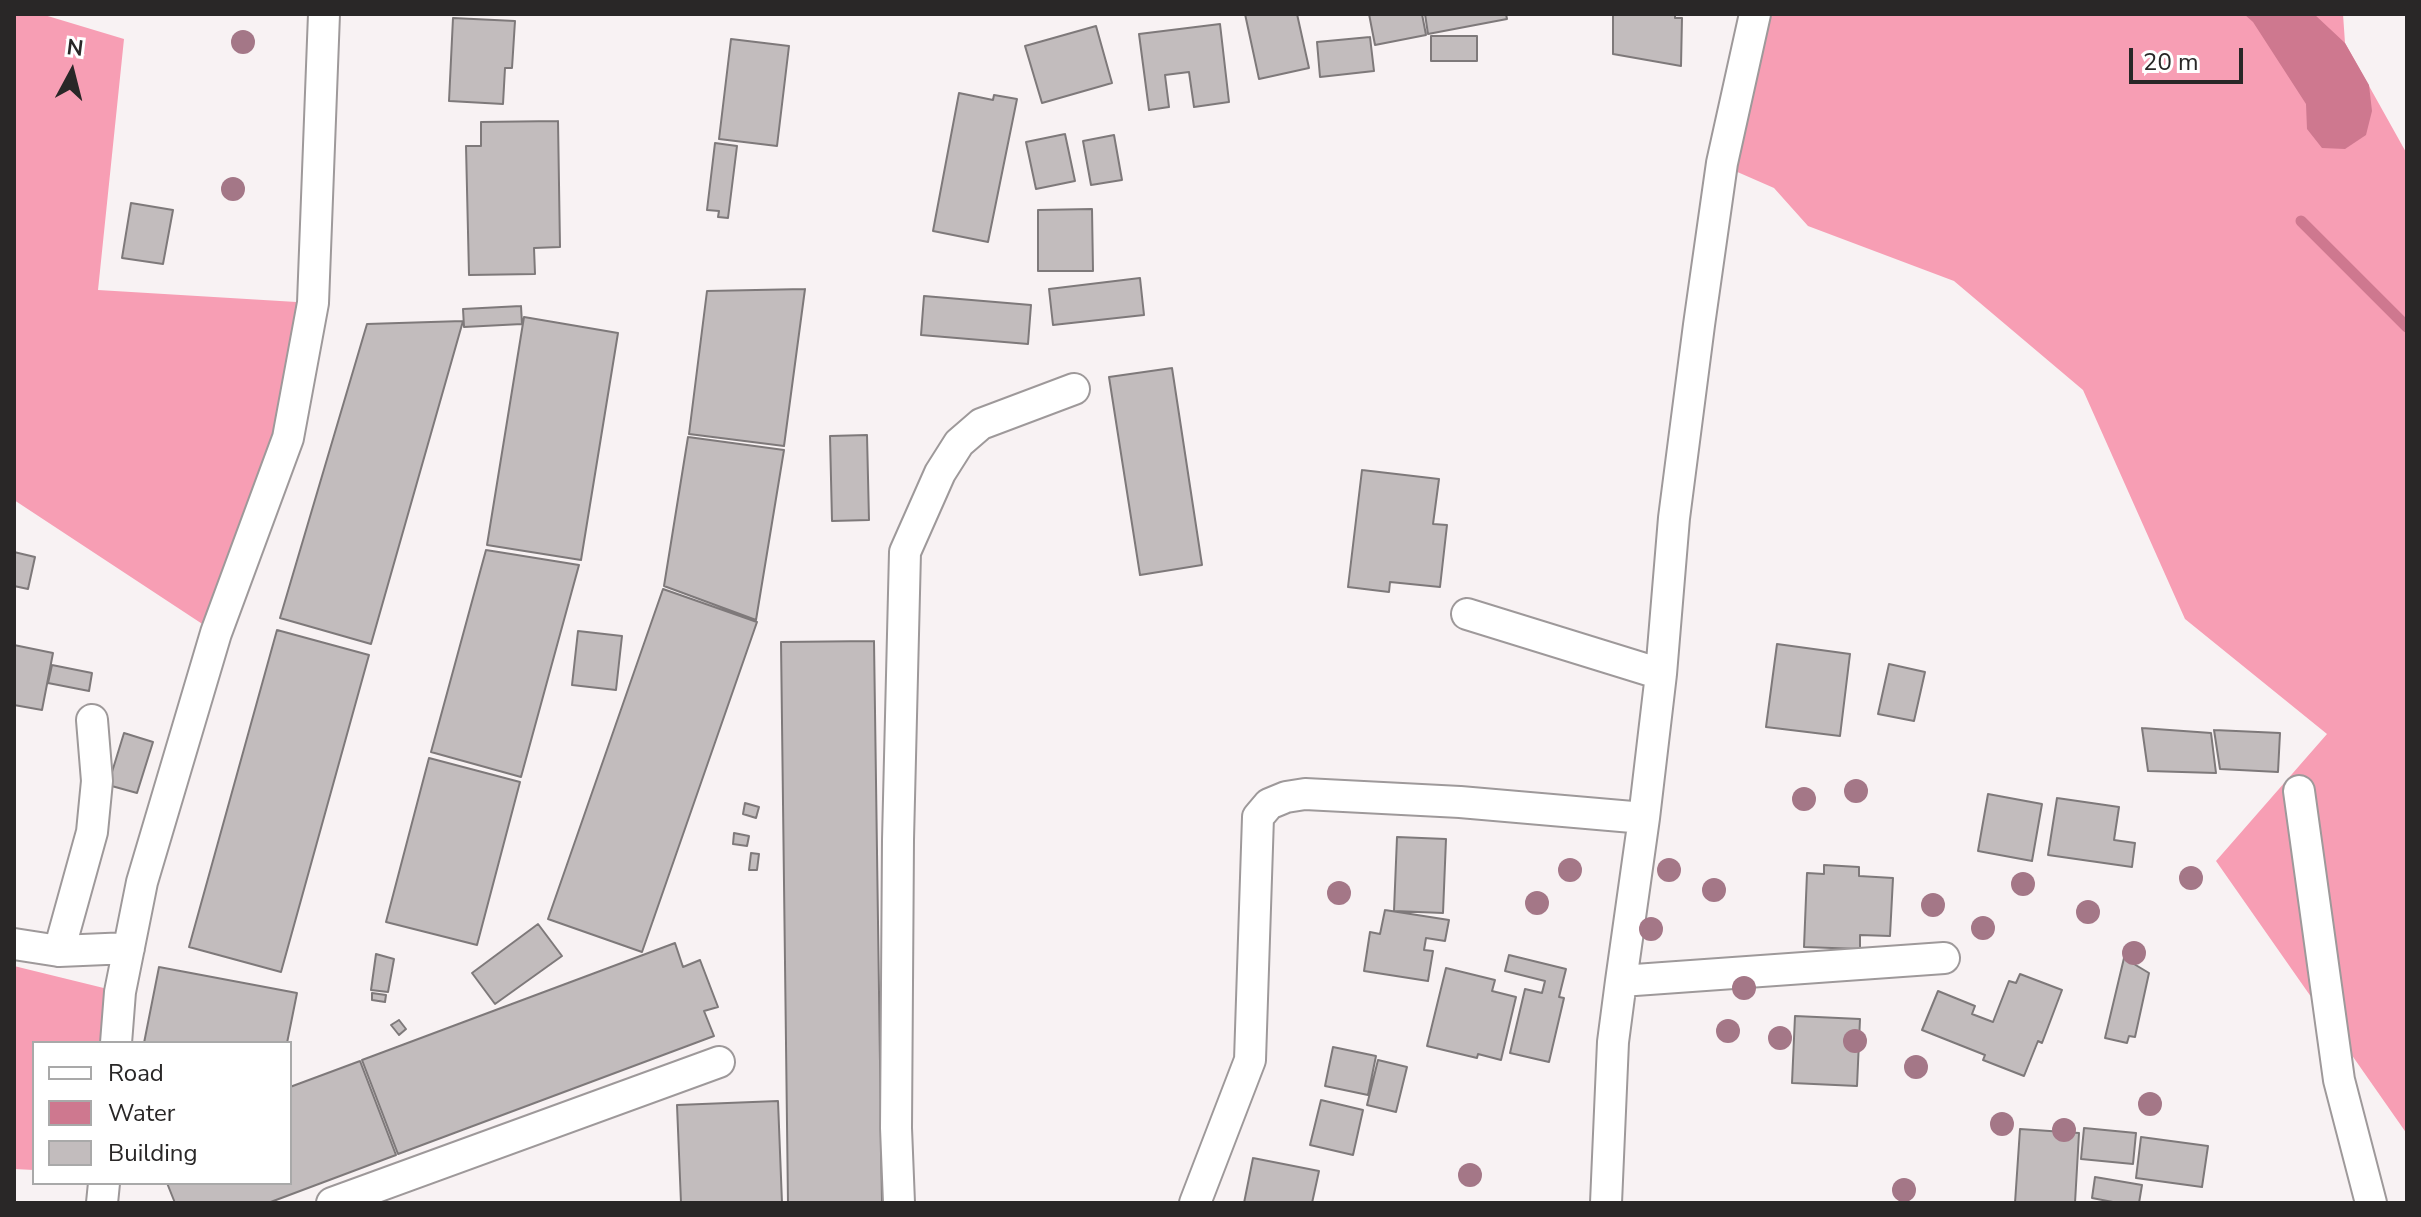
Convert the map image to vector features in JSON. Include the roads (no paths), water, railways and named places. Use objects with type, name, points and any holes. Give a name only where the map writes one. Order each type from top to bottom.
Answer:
[{"type":"street","points":[[116,1041],[120,992],[142,882],[216,633],[288,438],[313,303],[324,14]]},
{"type":"street","points":[[1606,1203],[1613,1042],[1661,674],[1674,518],[1722,163],[1755,14]]},
{"type":"street","points":[[899,1203],[896,1128],[898,840],[905,552],[940,473],[959,443],[981,424],[1074,389]]},
{"type":"street","points":[[1467,614],[1661,674]]},
{"type":"street","points":[[59,951],[92,832],[97,781],[92,720]]},
{"type":"street","points":[[2299,791],[2339,1080],[2371,1203]]},
{"type":"street","points":[[1195,1203],[1250,1060],[1258,817],[1269,804],[1305,794],[1460,802],[1644,818]]},
{"type":"street","points":[[14,944],[59,951],[129,948]]},
{"type":"street","points":[[1621,981],[1944,958]]},
{"type":"street","points":[[332,1203],[719,1062]]},
{"type":"water","points":[[2244,14],[2314,14],[2345,43],[2369,85],[2372,111],[2366,135],[2345,149],[2322,148],[2307,129],[2306,104],[2253,22]]},
{"type":"waterway","points":[[2301,221],[2407,327]]}]
